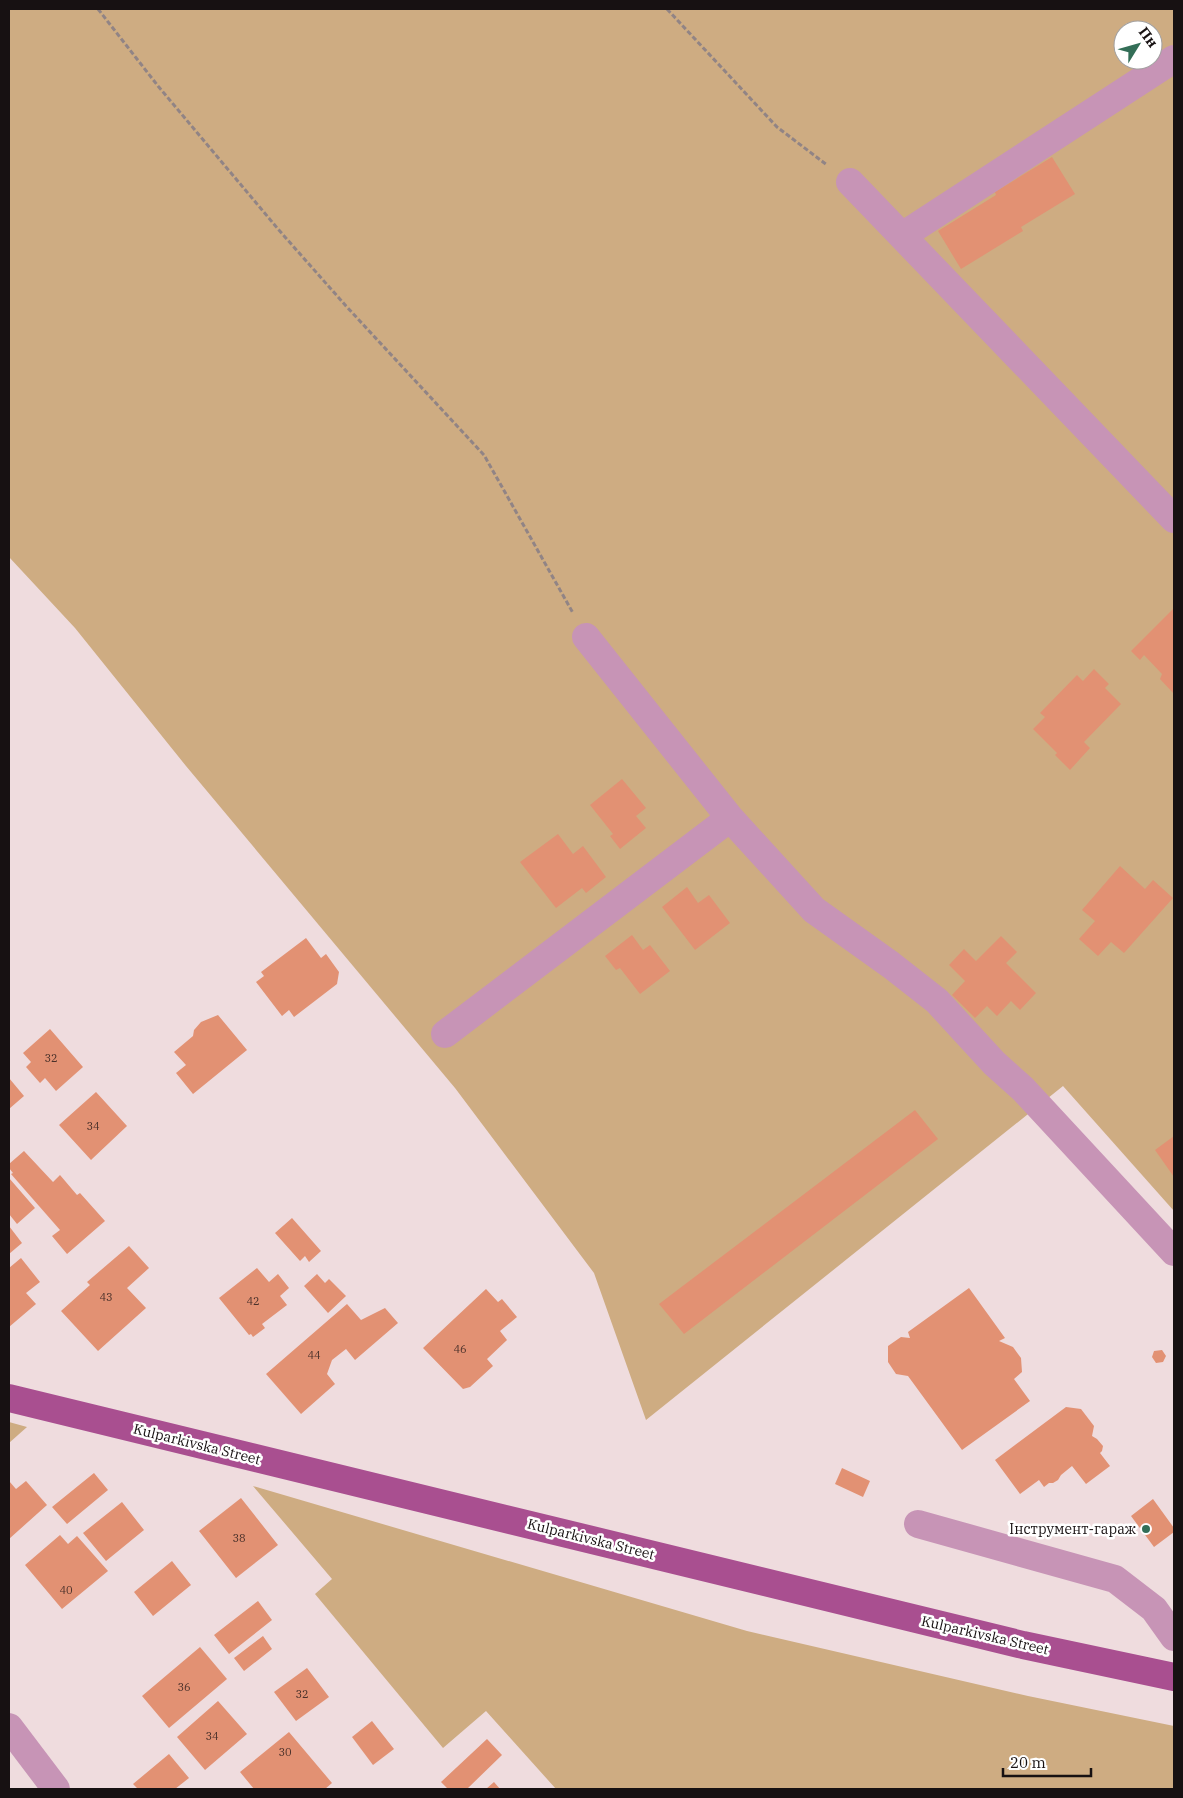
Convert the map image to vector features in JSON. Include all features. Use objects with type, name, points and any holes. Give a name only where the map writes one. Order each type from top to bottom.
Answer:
[{"type":"main road","name":"Kulparkivska Street","points":[[9,1398],[1003,1640],[1174,1677]]},
{"type":"street","points":[[902,236],[1174,59]]},
{"type":"street","points":[[850,182],[1174,519]]},
{"type":"street","points":[[586,637],[730,818],[814,910],[891,965],[937,1001],[994,1063],[1023,1089],[1174,1252]]},
{"type":"street","points":[[446,1034],[730,818]]},
{"type":"street","points":[[918,1524],[1115,1579],[1154,1609],[1174,1637]]},
{"type":"street","points":[[9,1727],[56,1789]]},
{"type":"path","points":[[98,9],[158,86],[278,228],[346,306],[484,455],[586,637]]},
{"type":"path","points":[[667,9],[777,127],[850,182]]},
{"type":"shaded area","points":[[9,9],[1174,9],[1174,1211],[1063,1086],[646,1420],[594,1273],[455,1088],[186,766],[75,628],[9,557]]},
{"type":"shaded area","points":[[9,1422],[27,1427],[9,1443]]},
{"type":"shaded area","points":[[253,1486],[747,1631],[1028,1696],[1174,1726],[1174,1789],[556,1789],[486,1711],[443,1748],[315,1594],[332,1579]]},
{"type":"building","points":[[1052,157],[1075,194],[1021,227],[1023,231],[961,269],[938,231],[996,195],[995,192]]},
{"type":"building","points":[[1174,608],[1174,694],[1160,679],[1162,674],[1144,655],[1140,660],[1131,651]]},
{"type":"building","points":[[1094,669],[1109,684],[1105,688],[1121,704],[1084,742],[1090,748],[1070,770],[1055,755],[1057,753],[1033,729],[1045,717],[1040,713],[1077,675],[1083,681]]},
{"type":"building","points":[[622,779],[646,808],[636,816],[646,828],[620,849],[610,836],[613,834],[590,805]]},
{"type":"building","points":[[558,834],[573,854],[583,846],[606,877],[586,893],[582,888],[556,908],[520,862]]},
{"type":"building","points":[[1120,866],[1145,889],[1153,880],[1173,898],[1124,953],[1111,942],[1098,956],[1079,939],[1095,921],[1082,910]]},
{"type":"building","points":[[687,887],[698,903],[709,895],[730,923],[695,950],[662,907]]},
{"type":"building","points":[[632,935],[643,950],[650,945],[670,971],[640,994],[620,968],[616,970],[605,956]]},
{"type":"building","points":[[1001,936],[1017,952],[1006,963],[1036,993],[1020,1010],[1011,1001],[997,1016],[987,1006],[975,1018],[952,995],[965,981],[949,965],[964,949],[976,961]]},
{"type":"building","points":[[306,938],[321,958],[326,954],[339,972],[337,984],[294,1017],[289,1010],[282,1016],[256,982],[264,976],[261,972]]},
{"type":"building","points":[[218,1015],[247,1050],[193,1094],[176,1073],[186,1065],[174,1052],[193,1036],[194,1030],[201,1022]]},
{"type":"building","points":[[50,1029],[83,1067],[56,1091],[45,1078],[40,1083],[26,1067],[31,1062],[23,1053]]},
{"type":"building","points":[[9,1078],[24,1096],[9,1109]]},
{"type":"building","points":[[96,1092],[127,1126],[91,1160],[59,1125]]},
{"type":"building","points":[[915,1110],[938,1139],[684,1334],[659,1304]]},
{"type":"building","points":[[1174,1136],[1174,1177],[1155,1150]]},
{"type":"building","points":[[24,1151],[53,1182],[60,1175],[77,1195],[80,1193],[105,1221],[67,1254],[52,1236],[60,1230],[11,1174],[13,1173],[9,1168],[9,1164]]},
{"type":"building","points":[[9,1178],[35,1208],[17,1224],[9,1214]]},
{"type":"building","points":[[292,1218],[321,1251],[309,1262],[305,1256],[300,1261],[275,1233]]},
{"type":"building","points":[[9,1226],[22,1243],[9,1254]]},
{"type":"building","points":[[129,1246],[149,1268],[127,1288],[146,1308],[98,1351],[61,1311],[90,1285],[87,1282]]},
{"type":"building","points":[[21,1258],[40,1282],[26,1293],[36,1304],[9,1327],[9,1268]]},
{"type":"building","points":[[257,1268],[269,1282],[278,1274],[289,1288],[280,1296],[287,1305],[262,1324],[265,1328],[253,1337],[251,1334],[249,1335],[219,1298]]},
{"type":"building","points":[[317,1274],[325,1283],[329,1279],[346,1296],[328,1313],[304,1286]]},
{"type":"building","points":[[969,1288],[1005,1338],[999,1341],[1013,1347],[1021,1358],[1022,1372],[1014,1379],[1030,1401],[962,1450],[908,1376],[896,1374],[888,1362],[888,1346],[901,1337],[910,1338],[908,1332]]},
{"type":"building","points":[[486,1289],[498,1302],[502,1299],[517,1317],[500,1331],[507,1340],[487,1359],[493,1366],[470,1387],[463,1389],[423,1348]]},
{"type":"building","points":[[347,1304],[361,1320],[385,1308],[398,1323],[355,1360],[346,1349],[332,1360],[327,1374],[335,1384],[301,1414],[266,1374]]},
{"type":"building","points":[[1162,1350],[1166,1356],[1163,1362],[1156,1363],[1152,1357],[1154,1351]]},
{"type":"building","points":[[1066,1407],[1081,1409],[1094,1426],[1092,1436],[1103,1446],[1100,1453],[1110,1466],[1086,1484],[1072,1466],[1053,1483],[1049,1483],[1044,1487],[1039,1480],[1020,1494],[995,1460]]},
{"type":"building","points":[[842,1468],[870,1481],[863,1497],[835,1484]]},
{"type":"building","points":[[94,1473],[108,1490],[67,1524],[52,1507]]},
{"type":"building","points":[[9,1481],[16,1489],[26,1481],[47,1505],[9,1539]]},
{"type":"building","points":[[241,1498],[278,1545],[236,1578],[199,1531]]},
{"type":"building","points":[[1153,1499],[1174,1528],[1174,1532],[1154,1547],[1131,1516]]},
{"type":"building","points":[[122,1502],[144,1530],[106,1561],[83,1533]]},
{"type":"building","points":[[60,1535],[68,1544],[77,1536],[108,1571],[62,1609],[25,1565]]},
{"type":"building","points":[[172,1561],[191,1585],[153,1616],[134,1592]]},
{"type":"building","points":[[258,1601],[272,1620],[229,1654],[214,1635]]},
{"type":"building","points":[[263,1636],[272,1649],[244,1671],[234,1658]]},
{"type":"building","points":[[200,1647],[227,1679],[169,1728],[142,1696]]},
{"type":"building","points":[[307,1668],[329,1697],[296,1721],[274,1692]]},
{"type":"building","points":[[218,1701],[247,1734],[205,1770],[177,1737]]},
{"type":"building","points":[[372,1721],[394,1749],[373,1765],[352,1737]]},
{"type":"building","points":[[289,1732],[332,1783],[325,1789],[254,1789],[240,1772]]},
{"type":"building","points":[[487,1739],[502,1755],[467,1789],[448,1789],[441,1782]]},
{"type":"building","points":[[169,1754],[189,1778],[175,1789],[138,1789],[133,1784]]},
{"type":"building","points":[[494,1782],[500,1789],[486,1789]]},
{"type":"place","name":"Інструмент-гараж","points":[[1146,1529]]}]
